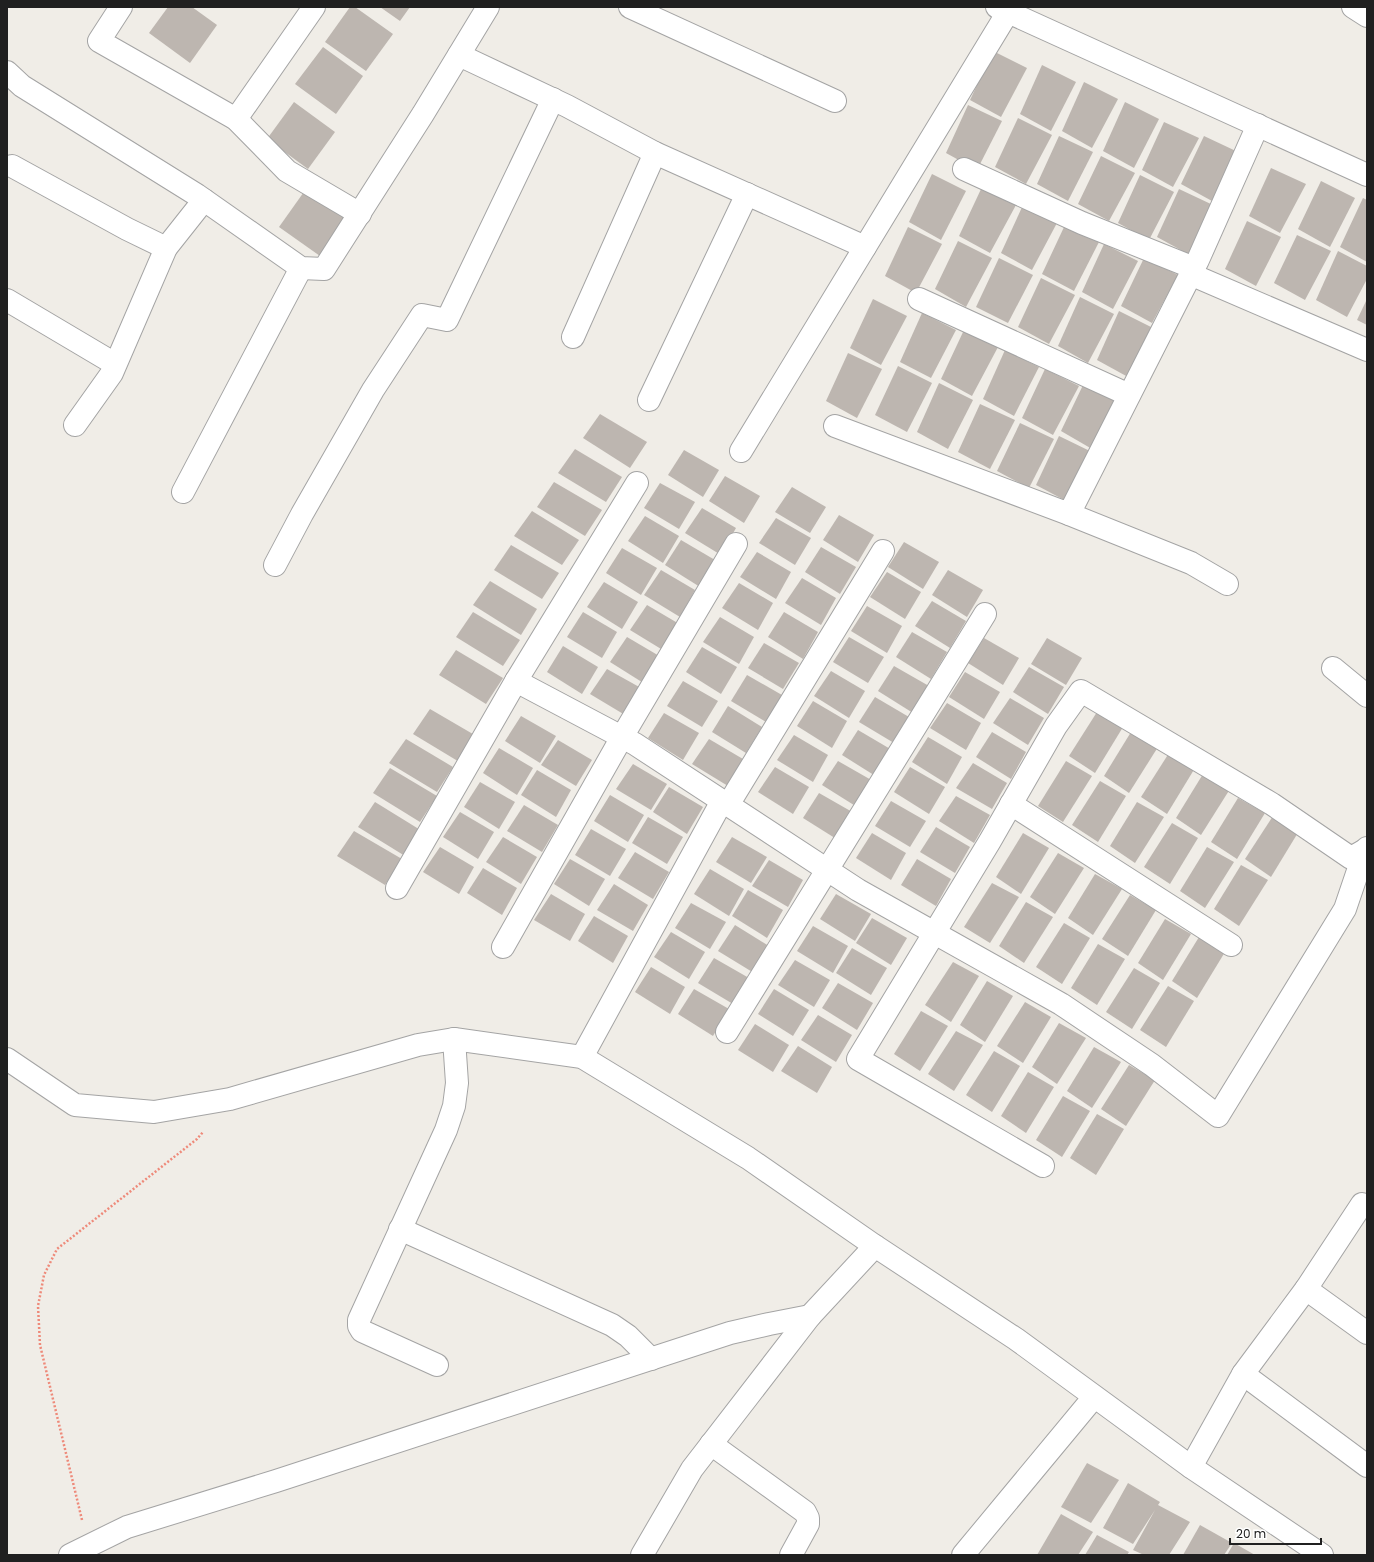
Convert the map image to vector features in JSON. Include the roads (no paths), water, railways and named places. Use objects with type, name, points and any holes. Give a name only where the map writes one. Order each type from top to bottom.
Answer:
[{"type":"street","points":[[121,7],[99,41],[236,119],[287,171],[360,214]]},
{"type":"street","points":[[236,119],[314,7]]},
{"type":"street","points":[[7,72],[22,86],[204,200],[301,268],[324,269],[360,214],[488,7]]},
{"type":"street","points":[[630,7],[835,101]]},
{"type":"street","points":[[1353,7],[1367,16]]},
{"type":"street","points":[[741,452],[1006,9],[1367,175]]},
{"type":"street","points":[[459,55],[553,99],[655,153],[865,247]]},
{"type":"street","points":[[275,565],[302,514],[373,390],[422,315],[447,320],[553,99]]},
{"type":"street","points":[[1069,514],[1192,271],[1258,125]]},
{"type":"street","points":[[572,337],[655,153]]},
{"type":"street","points":[[12,166],[127,229],[166,248]]},
{"type":"street","points":[[964,168],[1082,223],[1367,350]]},
{"type":"street","points":[[648,400],[747,194]]},
{"type":"street","points":[[75,425],[112,373],[166,248],[204,200]]},
{"type":"street","points":[[183,492],[301,268]]},
{"type":"street","points":[[7,300],[115,364]]},
{"type":"street","points":[[919,300],[1129,395]]},
{"type":"street","points":[[835,426],[1069,514],[1191,563],[1227,584]]},
{"type":"street","points":[[397,888],[516,681],[637,483]]},
{"type":"street","points":[[503,948],[622,737],[736,544]]},
{"type":"street","points":[[582,1057],[725,803],[883,551]]},
{"type":"street","points":[[727,1032],[984,614]]},
{"type":"street","points":[[1333,668],[1367,696]]},
{"type":"street","points":[[516,681],[635,744],[858,890],[1061,1004],[1152,1064],[1218,1116],[1345,909],[1366,849]]},
{"type":"street","points":[[1043,1166],[858,1059],[1056,726],[1081,691],[1272,804],[1351,858],[1366,849]]},
{"type":"street","points":[[1011,804],[1231,944]]},
{"type":"street","points":[[437,1365],[362,1331],[359,1326],[359,1320],[446,1130],[454,1106],[457,1083],[454,1039]]},
{"type":"street","points":[[7,1059],[75,1105],[154,1112],[222,1101],[418,1044],[454,1039],[582,1057],[748,1158],[875,1246],[1016,1339],[1191,1467],[1322,1555]]},
{"type":"street","points":[[1191,1467],[1243,1374],[1306,1289],[1362,1204],[1367,1207]]},
{"type":"street","points":[[400,1230],[612,1325],[628,1336],[652,1358]]},
{"type":"street","points":[[642,1555],[692,1469],[810,1316],[875,1246]]},
{"type":"street","points":[[1306,1289],[1367,1333]]},
{"type":"street","points":[[80,1550],[127,1527],[652,1358],[730,1333],[810,1316]]},
{"type":"street","points":[[1243,1374],[1367,1466]]},
{"type":"street","points":[[963,1555],[1094,1397]]},
{"type":"street","points":[[711,1444],[805,1512],[808,1518],[808,1524],[791,1555]]}]
